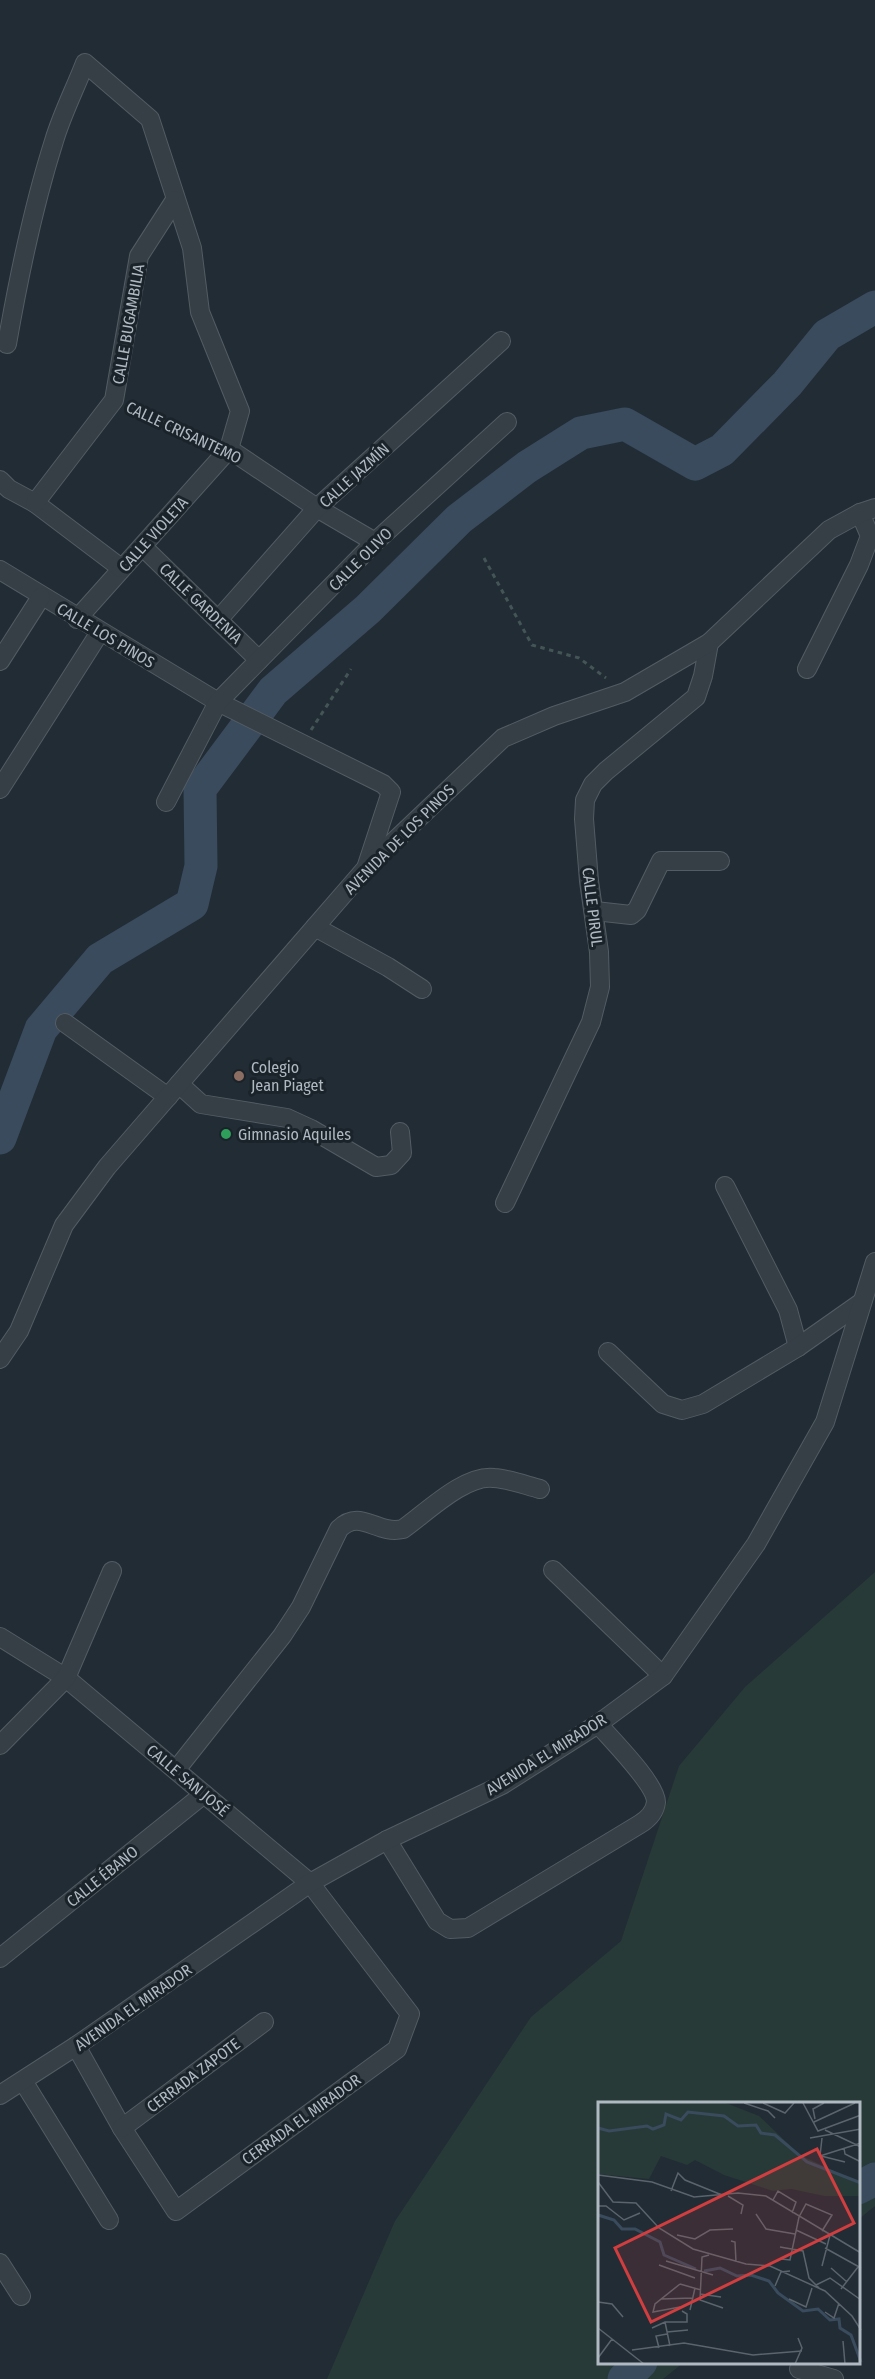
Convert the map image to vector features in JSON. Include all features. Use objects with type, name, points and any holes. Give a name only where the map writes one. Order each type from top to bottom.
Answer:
[{"type":"street","points":[[7,344],[20,269],[36,205],[55,138],[85,63],[150,119],[192,248],[200,312],[240,411],[229,449]]},
{"type":"street","name":"CALLE BUGAMBILIA","points":[[35,503],[114,400],[139,256],[175,200]]},
{"type":"street","name":"CALLE JAZMÍN","points":[[218,620],[317,508],[501,340]]},
{"type":"street","name":"CALLE OLIVO","points":[[166,802],[215,700],[259,660],[375,542],[507,422]]},
{"type":"street","name":"CALLE CRISANTEMO","points":[[229,449],[317,508],[375,542]]},
{"type":"street","name":"CALLE VIOLETA","points":[[78,619],[229,449]]},
{"type":"street","points":[[0,480],[9,489],[35,503],[121,568]]},
{"type":"street","points":[[807,669],[859,565],[870,536],[867,511]]},
{"type":"street","name":"AVENIDA DE LOS PINOS","points":[[0,1359],[19,1331],[64,1225],[107,1167],[367,867],[503,738],[554,716],[625,692],[708,643],[829,530],[867,511]]},
{"type":"street","name":"CALLE GARDENIA","points":[[143,547],[259,660]]},
{"type":"street","name":"CALLE LOS PINOS","points":[[0,570],[215,700],[383,784],[391,792],[367,867]]},
{"type":"street","points":[[0,661],[42,597]]},
{"type":"street","points":[[0,789],[100,632]]},
{"type":"street","name":"CALLE PIRUL","points":[[505,1203],[591,1022],[600,987],[599,952],[589,881],[584,819],[585,800],[593,784],[606,771],[696,697],[703,676],[708,643]]},
{"type":"street","points":[[595,911],[631,915],[637,910],[661,861],[720,861]]},
{"type":"street","points":[[315,927],[422,988]]},
{"type":"street","points":[[65,1023],[173,1090],[201,1104],[287,1118],[311,1129],[376,1167],[391,1165],[402,1153],[400,1132]]},
{"type":"street","points":[[725,1186],[788,1310],[798,1347]]},
{"type":"street","name":"AVENIDA EL MIRADOR","points":[[0,2095],[76,2046],[310,1883],[387,1840],[502,1785],[598,1724],[663,1676],[756,1544],[825,1422],[875,1262]]},
{"type":"street","points":[[609,1352],[663,1404],[682,1410],[703,1404],[798,1347],[862,1302]]},
{"type":"street","points":[[176,1770],[282,1636],[301,1607],[339,1528],[348,1520],[356,1519],[393,1531],[403,1529],[464,1485],[478,1479],[494,1478],[540,1489]]},
{"type":"street","points":[[553,1570],[663,1676]]},
{"type":"street","points":[[0,1745],[66,1678],[112,1571]]},
{"type":"street","name":"CALLE SAN JOSÉ","points":[[0,1637],[66,1678],[310,1883],[410,2014]]},
{"type":"street","points":[[387,1840],[437,1921],[450,1929],[468,1928],[640,1824],[653,1812],[656,1800],[650,1786],[598,1724]]},
{"type":"street","name":"CALLE ÉBANO","points":[[0,1958],[204,1794]]},
{"type":"street","name":"CERRADA EL MIRADOR","points":[[122,2128],[176,2211],[397,2049],[410,2014]]},
{"type":"street","name":"CERRADA ZAPOTE","points":[[122,2128],[264,2022]]},
{"type":"street","points":[[76,2046],[122,2128]]},
{"type":"street","points":[[23,2081],[109,2220]]},
{"type":"street","points":[[0,2263],[21,2296]]},
{"type":"street","points":[[794,2376],[834,2379]]},
{"type":"path","name":"CALLE CRISANTEMO","points":[[114,400],[229,449]]},
{"type":"path","points":[[484,558],[532,645],[579,658],[625,692]]},
{"type":"path","points":[[302,744],[351,669]]},
{"type":"green space","points":[[875,1572],[875,2206],[860,2218],[860,2102],[598,2102],[598,2364],[682,2364],[663,2379],[327,2379],[395,2221],[531,2017],[621,1941],[679,1766],[745,1687]]},
{"type":"waterway","points":[[0,1138],[41,1029],[100,959],[192,904],[201,866],[200,789],[273,691],[368,609],[459,519],[527,467],[581,433],[625,424],[695,464],[722,450],[787,384],[827,335],[875,307]]},
{"type":"waterway","points":[[860,2187],[875,2179]]},
{"type":"waterway","points":[[624,2379],[639,2364]]},
{"type":"place","name":"Colegio Jean Piaget","points":[[239,1076]]},
{"type":"place","name":"Gimnasio Aquiles","points":[[226,1134]]}]
